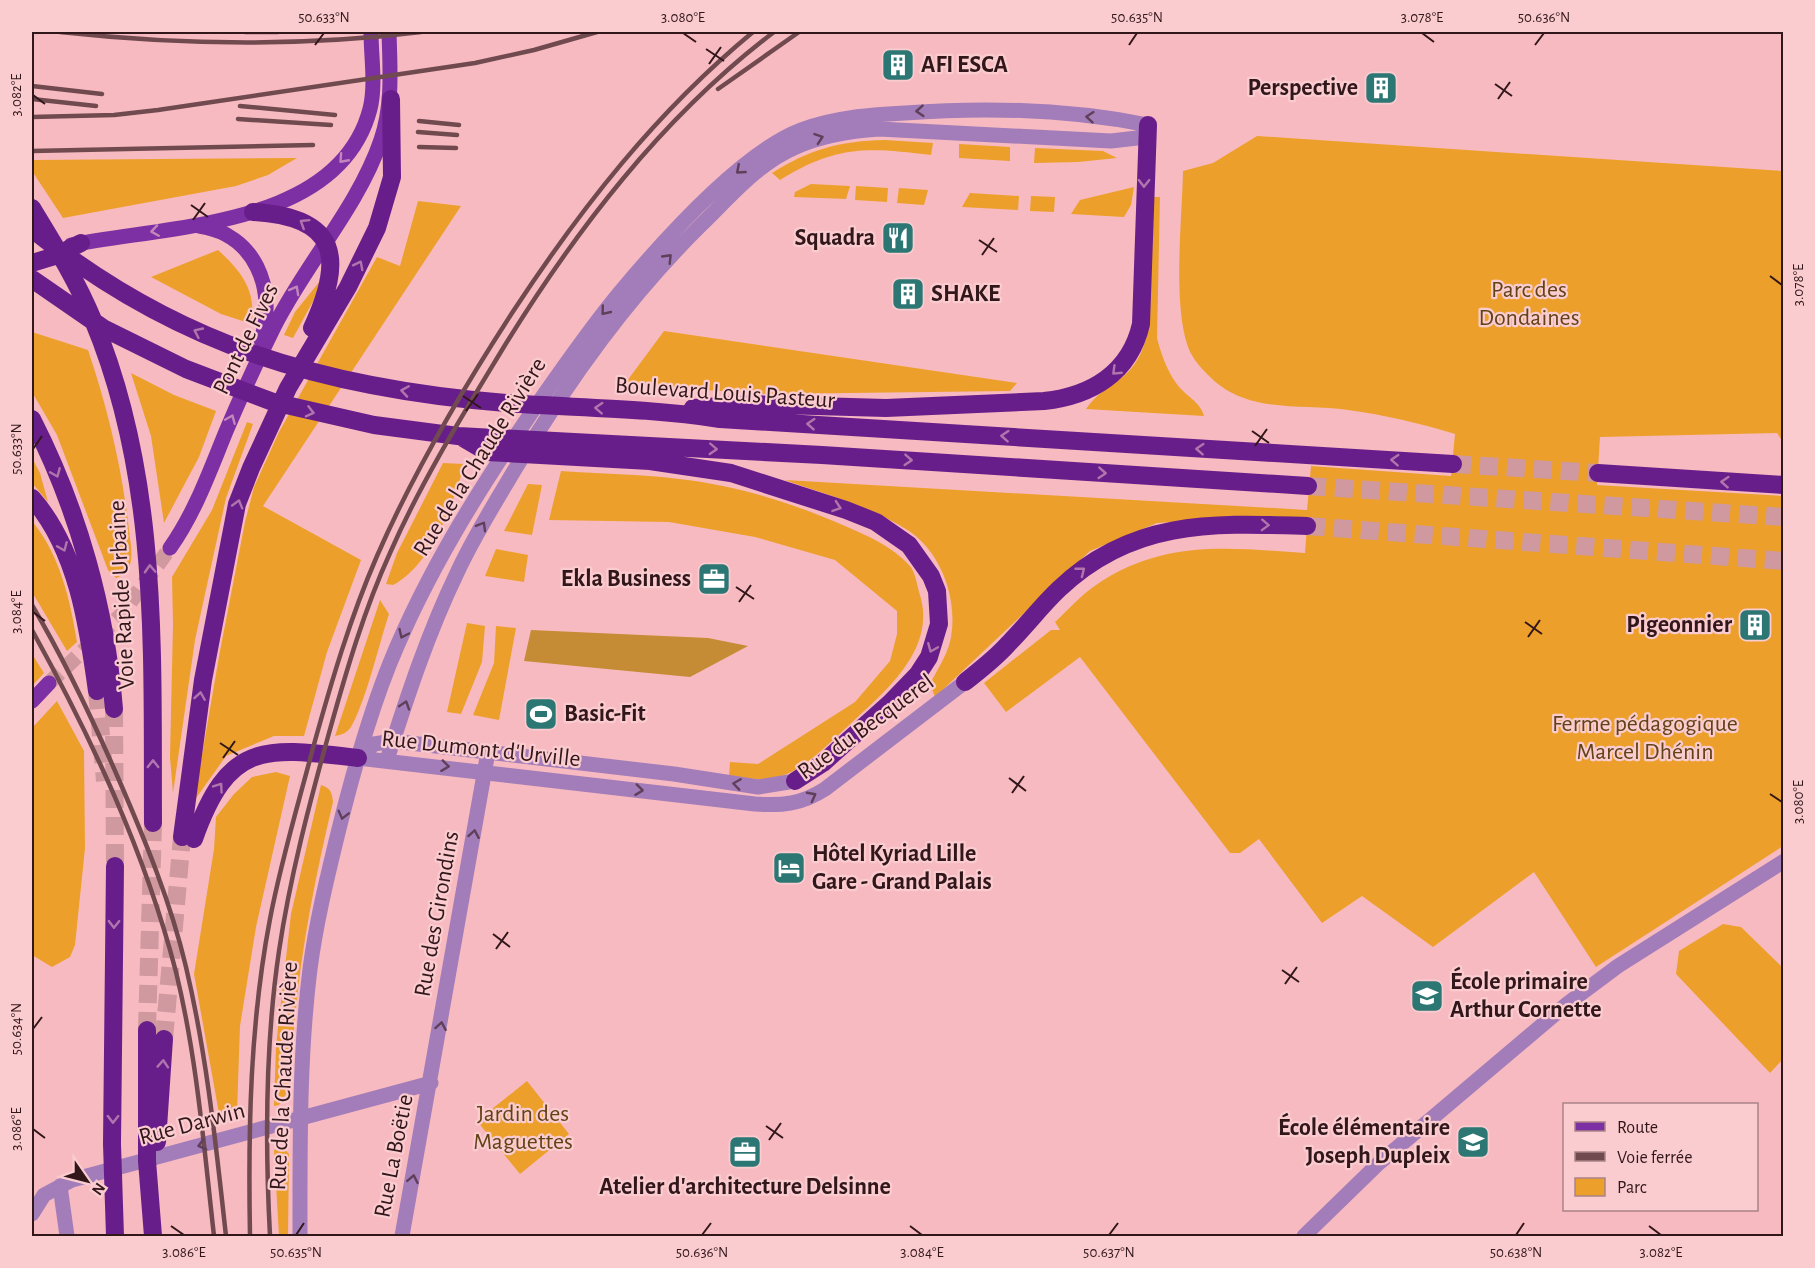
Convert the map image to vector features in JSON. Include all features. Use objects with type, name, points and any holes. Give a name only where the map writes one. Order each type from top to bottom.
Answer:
[{"type":"highway","points":[[358,758],[282,751],[259,754],[242,762],[218,786],[188,838],[203,680],[234,518],[251,468],[288,388],[348,287],[382,212],[393,165],[391,99]]},
{"type":"highway","points":[[657,411],[747,404],[886,408],[1044,401],[1063,399],[1096,387],[1124,363],[1133,350],[1141,324],[1147,131]]},
{"type":"highway","name":"Voie Rapide Urbaine","points":[[32,208],[78,287],[112,369],[140,484],[153,623],[153,823]]},
{"type":"highway","points":[[254,212],[279,213],[310,225],[324,242],[331,259],[330,283],[295,364],[288,388]]},
{"type":"highway","name":"Boulevard Louis Pasteur","points":[[32,230],[104,281],[175,321],[231,347],[291,368],[366,385],[446,397],[657,411],[720,418],[1453,464]]},
{"type":"highway","points":[[32,263],[55,256],[81,243]]},
{"type":"highway","points":[[32,279],[84,315],[133,344],[243,392],[337,418],[458,436],[652,453],[1308,486]]},
{"type":"highway","name":"Voie Rapide Urbaine","points":[[32,419],[67,497],[82,542],[107,649],[114,710]]},
{"type":"highway","points":[[652,453],[731,473],[846,510],[894,532],[909,545],[931,576],[939,607],[939,624],[935,641],[918,674],[823,763],[795,781]]},
{"type":"highway","points":[[1598,473],[1784,485]]},
{"type":"highway","points":[[32,498],[57,533],[69,562],[89,642],[97,691]]},
{"type":"highway","points":[[964,682],[998,655],[1060,588],[1112,550],[1149,535],[1192,526],[1307,526]]},
{"type":"highway","points":[[115,866],[112,1144],[115,1236]]},
{"type":"highway","points":[[147,1030],[147,1161],[153,1236]]},
{"type":"highway","points":[[151,1206],[164,1039]]},
{"type":"main road","points":[[32,254],[254,212],[302,193],[332,171],[356,145],[370,108],[371,32]]},
{"type":"main road","points":[[389,32],[391,99]]},
{"type":"main road","name":"Pont de Fives","points":[[170,548],[198,499],[248,380],[276,323],[324,242],[361,186],[374,157],[391,99]]},
{"type":"main road","points":[[192,225],[213,228],[233,238],[246,249],[261,273],[267,305],[263,336],[248,380]]},
{"type":"main road","points":[[32,701],[50,683]]},
{"type":"street","name":"Rue de la Chaude Rivière","points":[[300,1236],[305,1016],[314,942],[327,878],[358,758],[382,684],[428,581],[474,500],[549,387],[606,309],[692,215],[765,148],[802,129],[862,115],[942,110],[1002,110],[1113,119],[1147,131]]},
{"type":"street","name":"Rue de la Chaude Rivière","points":[[387,760],[427,644],[457,572],[541,425],[579,368],[626,306],[669,256],[759,170],[794,147],[822,136],[843,132],[879,129],[1111,141],[1147,131]]},
{"type":"street","name":"Rue du Becquerel","points":[[755,804],[786,806],[816,794],[964,682]]},
{"type":"street","name":"Rue Dumont d'Urville","points":[[358,758],[374,744],[393,741],[674,774],[758,787],[783,785],[795,781]]},
{"type":"street","name":"Rue des Girondins","points":[[431,1083],[488,752]]},
{"type":"street","name":"Rue Dumont d'Urville","points":[[358,758],[755,804]]},
{"type":"street","points":[[1304,1236],[1379,1163],[1567,1004],[1618,966],[1784,861]]},
{"type":"street","name":"Rue Darwin","points":[[60,1186],[92,1175],[431,1083]]},
{"type":"street","name":"Rue La Boëtie","points":[[402,1236],[431,1083]]},
{"type":"street","points":[[32,1214],[44,1195],[60,1186],[67,1236]]},
{"type":"green space","name":"Parc des Dondaines","points":[[1257,136],[1783,171],[1783,442],[1777,433],[1600,437],[1597,485],[1783,496],[1783,846],[1596,967],[1534,872],[1433,947],[1362,896],[1322,923],[1259,839],[1240,853],[1230,853],[1080,657],[1006,712],[984,683],[1051,630],[1060,630],[1055,622],[1090,589],[1121,570],[1172,553],[1197,550],[1250,549],[1305,553],[1307,526],[1246,517],[1157,523],[1090,551],[935,697],[930,684],[950,642],[952,611],[946,580],[931,553],[909,531],[880,515],[785,480],[1307,510],[1311,466],[1451,476],[1455,434],[1362,412],[1256,402],[1222,387],[1204,371],[1193,356],[1187,344],[1180,305],[1179,259],[1183,171],[1213,163]]},
{"type":"green space","points":[[885,140],[933,143],[931,155],[870,150],[853,151],[818,160],[780,180],[772,173],[799,158],[826,148],[854,142]]},
{"type":"green space","points":[[959,144],[1010,147],[1010,161],[959,158]]},
{"type":"green space","points":[[1035,148],[1103,151],[1117,158],[1034,163]]},
{"type":"green space","points":[[297,158],[268,175],[236,186],[63,218],[32,171],[32,160]]},
{"type":"green space","points":[[811,184],[850,186],[846,199],[794,197],[795,192]]},
{"type":"green space","points":[[856,186],[888,188],[887,202],[855,200]]},
{"type":"green space","points":[[1134,187],[1131,205],[1124,217],[1071,214],[1080,200]]},
{"type":"green space","points":[[899,188],[928,190],[924,205],[897,203]]},
{"type":"green space","points":[[970,193],[1019,196],[1018,210],[962,207]]},
{"type":"green space","points":[[1031,196],[1055,197],[1054,212],[1030,211]]},
{"type":"green space","points":[[1154,197],[1160,197],[1157,338],[1173,378],[1180,388],[1196,402],[1204,416],[1086,409],[1094,399],[1134,365],[1146,339]]},
{"type":"green space","points":[[418,201],[461,206],[263,506],[361,560],[327,652],[304,736],[274,736],[226,756],[194,801],[220,651],[254,487],[279,432],[377,257],[400,266]]},
{"type":"green space","points":[[218,250],[246,282],[252,301],[252,324],[221,314],[151,277]]},
{"type":"green space","points":[[320,281],[318,292],[293,338],[284,335],[295,312]]},
{"type":"green space","points":[[664,331],[1017,383],[1010,391],[768,394],[624,385]]},
{"type":"green space","points":[[32,332],[88,350],[113,439],[131,544],[129,567],[124,574],[116,578],[108,570],[57,435],[32,392]]},
{"type":"green space","points":[[131,373],[174,395],[216,411],[199,457],[164,523],[151,436]]},
{"type":"green space","points":[[247,422],[253,424],[226,498],[195,640],[173,793],[170,757],[172,577],[212,510]]},
{"type":"green space","points":[[32,458],[40,473],[48,502],[32,483]]},
{"type":"green space","points":[[443,463],[464,464],[454,497],[439,532],[418,564],[406,576],[393,585],[386,584],[397,553]]},
{"type":"green space","points":[[561,471],[664,477],[742,490],[825,518],[871,538],[888,547],[903,559],[915,575],[923,613],[921,632],[915,651],[904,668],[877,699],[809,761],[791,772],[769,779],[729,776],[730,762],[758,764],[855,702],[890,661],[897,634],[897,611],[835,560],[755,537],[669,522],[549,520]]},
{"type":"green space","points":[[528,484],[542,485],[532,535],[504,531]]},
{"type":"green space","points":[[32,521],[50,548],[67,594],[77,642],[67,651],[32,592]]},
{"type":"green space","points":[[496,549],[528,555],[524,582],[485,576]]},
{"type":"green space","points":[[380,600],[389,614],[367,688],[351,727],[348,731],[335,736]]},
{"type":"green space","points":[[467,623],[485,626],[482,662],[461,714],[447,712]]},
{"type":"green space","points":[[496,626],[516,628],[499,720],[473,715],[494,663]]},
{"type":"green space","points":[[32,654],[44,673],[32,686]]},
{"type":"green space","points":[[57,701],[84,751],[85,848],[75,945],[70,957],[52,967],[32,955],[32,728]]},
{"type":"green space","points":[[276,772],[290,776],[256,927],[240,1026],[237,1113],[220,1119],[194,974],[214,849],[216,817],[234,794],[252,777]]},
{"type":"green space","points":[[321,785],[330,791],[333,802],[303,950],[290,1083],[284,1098],[279,1105],[274,1106],[276,1046],[291,914]]},
{"type":"green space","points":[[1723,924],[1741,927],[1783,968],[1783,1059],[1770,1073],[1676,974],[1679,951]]},
{"type":"green space","name":"Jardin des Maguettes","points":[[527,1081],[569,1134],[520,1174],[477,1121]]},
{"type":"green space","points":[[283,1147],[289,1154],[288,1236],[279,1236],[274,1150]]},
{"type":"shaded area","points":[[531,630],[708,638],[748,646],[690,677],[524,661]]},
{"type":"tunnel","points":[[1453,464],[1598,473]]},
{"type":"tunnel","points":[[1308,486],[1784,517]]},
{"type":"tunnel","points":[[1307,526],[1784,561]]},
{"type":"tunnel","points":[[49,683],[121,615],[170,548]]},
{"type":"tunnel","points":[[97,691],[105,781]]},
{"type":"tunnel","points":[[114,709],[115,866]]},
{"type":"tunnel","points":[[147,1030],[153,823]]},
{"type":"tunnel","points":[[164,1039],[182,837]]},
{"type":"railway","points":[[60,32],[195,42],[285,42],[421,32]]},
{"type":"railway","points":[[245,32],[278,32]]},
{"type":"railway","points":[[32,117],[114,115],[158,110],[475,63],[534,50],[597,32]]},
{"type":"railway","points":[[250,1236],[249,1157],[252,1077],[263,958],[284,854],[313,748],[367,579],[391,524],[457,401],[538,274],[593,199],[652,128],[684,95],[753,32]]},
{"type":"railway","points":[[270,1236],[267,1165],[269,1058],[274,986],[283,923],[314,787],[329,733],[356,642],[381,575],[402,527],[443,450],[502,350],[560,262],[623,178],[658,139],[733,65],[774,32]]},
{"type":"railway","points":[[718,89],[799,32]]},
{"type":"railway","points":[[32,86],[102,94]]},
{"type":"railway","points":[[32,99],[96,106]]},
{"type":"railway","points":[[240,106],[335,115]]},
{"type":"railway","points":[[238,119],[331,125]]},
{"type":"railway","points":[[419,121],[459,125]]},
{"type":"railway","points":[[418,132],[457,135]]},
{"type":"railway","points":[[32,151],[313,145]]},
{"type":"railway","points":[[419,147],[456,148]]},
{"type":"railway","points":[[32,605],[89,713],[148,849],[173,919],[200,1034],[226,1236]]},
{"type":"railway","points":[[32,630],[115,796],[149,883],[163,927],[176,972],[189,1037],[214,1236]]},
{"type":"place","name":"AFI ESCA","points":[[898,65]]},
{"type":"place","name":"Perspective","points":[[1381,88]]},
{"type":"place","name":"Squadra","points":[[898,238]]},
{"type":"place","name":"SHAKE","points":[[908,294]]},
{"type":"place","name":"Ekla Business","points":[[714,579]]},
{"type":"place","name":"Pigeonnier","points":[[1755,625]]},
{"type":"place","name":"Basic-Fit","points":[[541,714]]},
{"type":"place","name":"Hôtel Kyriad Lille Gare - Grand Palais","points":[[789,868]]},
{"type":"place","name":"École primaire Arthur Cornette","points":[[1427,996]]},
{"type":"place","name":"École élémentaire Joseph Dupleix","points":[[1473,1142]]},
{"type":"place","name":"Atelier d'architecture Delsinne","points":[[745,1152]]},
{"type":"park label","name":"Ferme pédagogique Marcel Dhénin","points":[[1645,738]]}]
